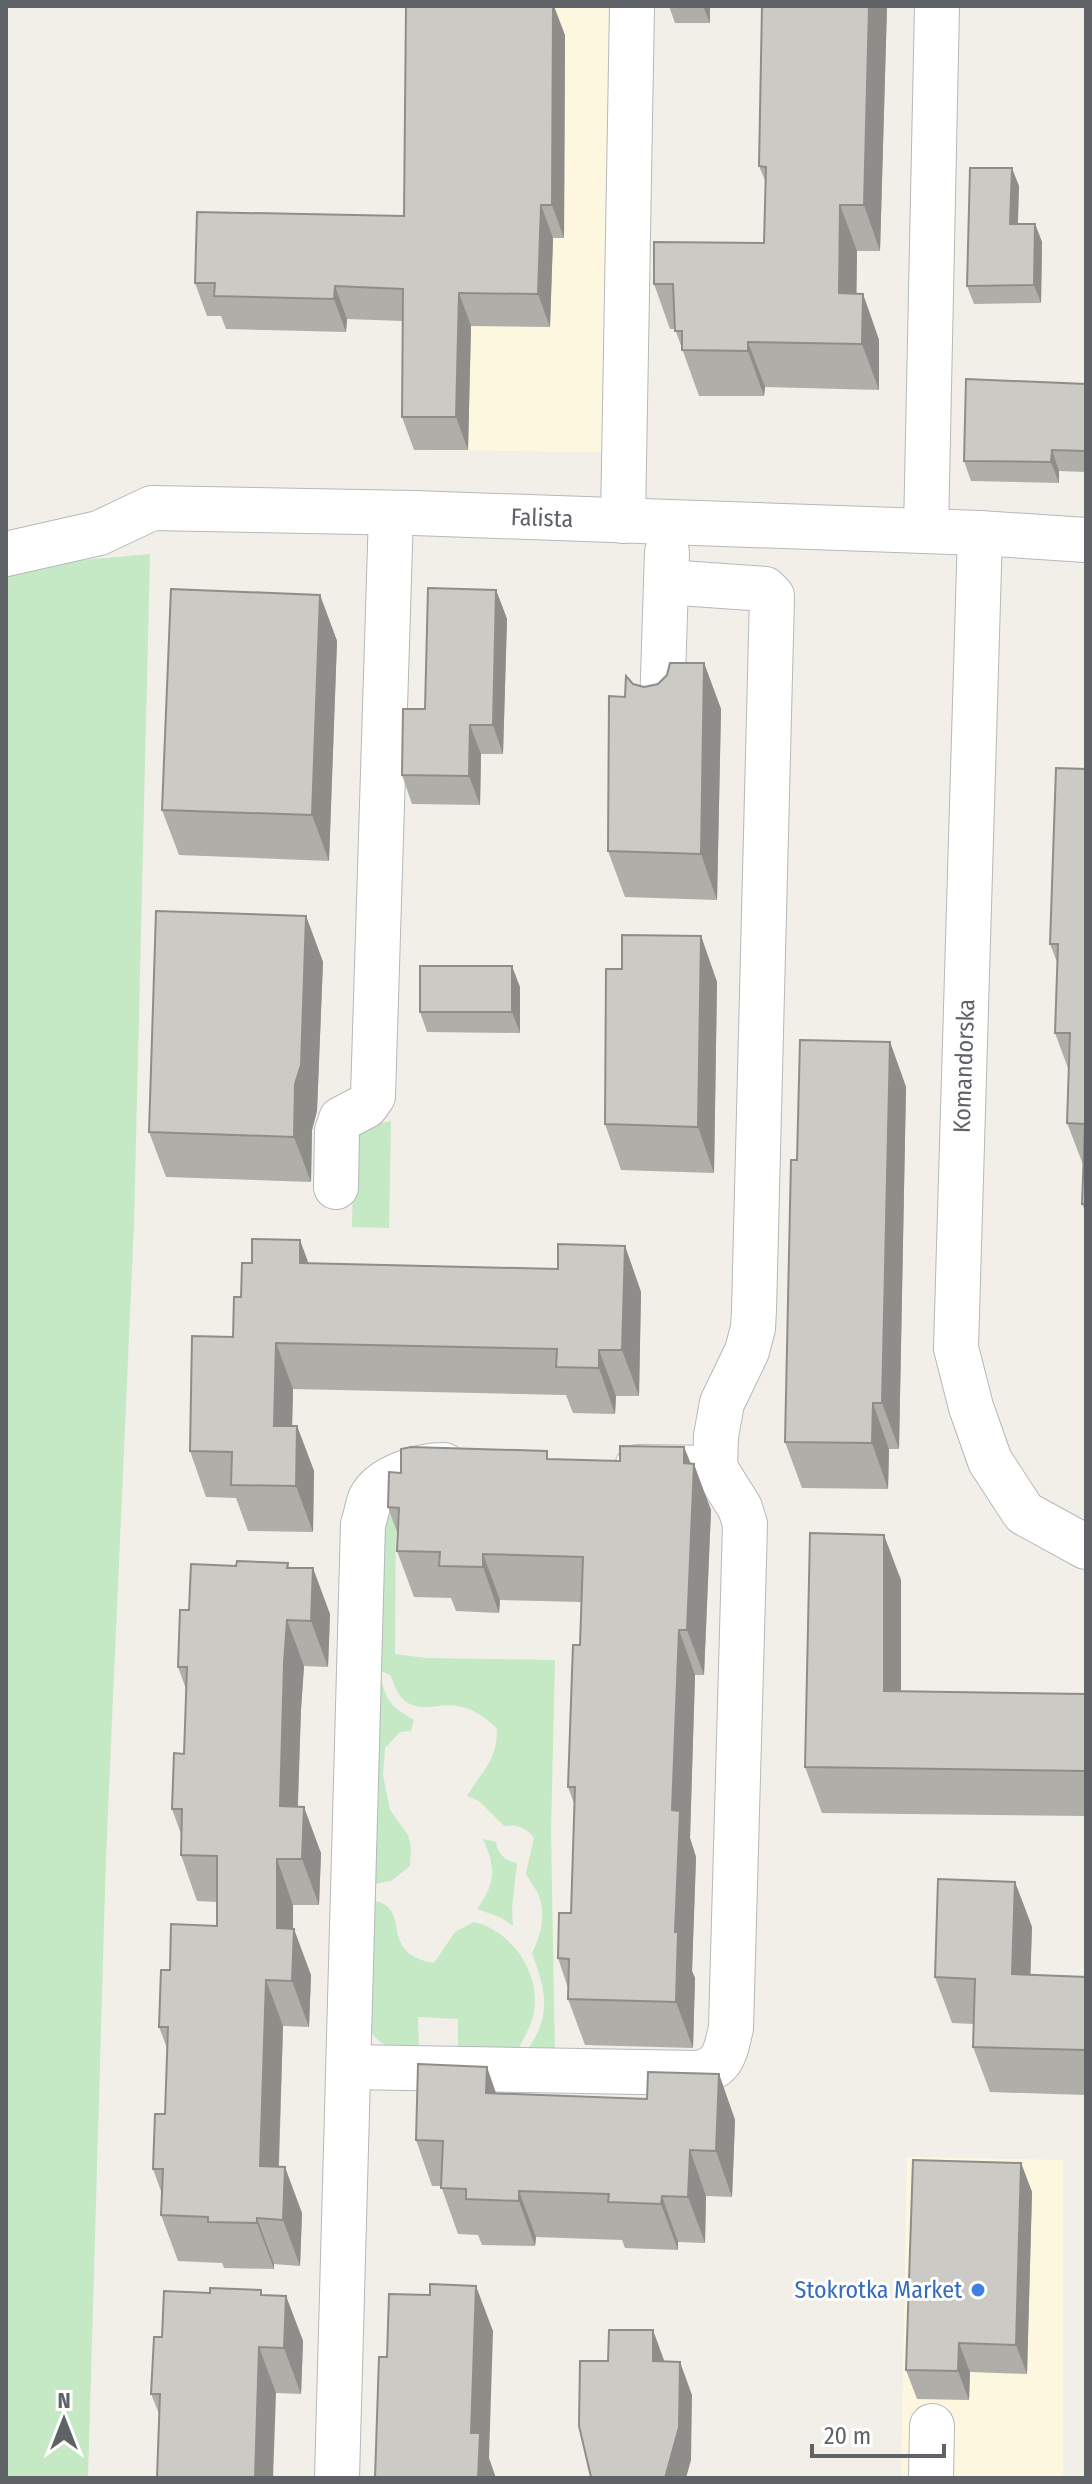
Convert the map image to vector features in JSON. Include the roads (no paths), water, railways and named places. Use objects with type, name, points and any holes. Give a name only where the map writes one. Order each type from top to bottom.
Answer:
[{"type":"street","points":[[623,521],[632,6]]},
{"type":"street","points":[[926,531],[937,6]]},
{"type":"street","name":"Falista","points":[[6,554],[99,533],[152,508],[668,522],[980,533],[1086,540]]},
{"type":"street","points":[[336,1187],[337,1131],[341,1119],[366,1106],[373,1096],[391,513]]},
{"type":"street","points":[[662,708],[668,522]]},
{"type":"street","name":"Komandorska","points":[[980,533],[956,1348],[971,1407],[990,1461],[998,1474],[1024,1513],[1086,1547]]},
{"type":"street","points":[[349,2067],[699,2073],[711,2070],[720,2062],[731,2028],[745,1524],[740,1508],[715,1468],[716,1436],[722,1403],[747,1351],[753,1328],[773,613],[772,596],[765,589],[666,582]]},
{"type":"street","points":[[337,2478],[363,1524],[371,1496],[394,1476],[433,1465],[480,1465]]},
{"type":"street","points":[[605,1467],[715,1468]]},
{"type":"street","points":[[931,2478],[932,2426]]},
{"type":"place","name":"Stokrotka Market","points":[[978,2290]]}]
